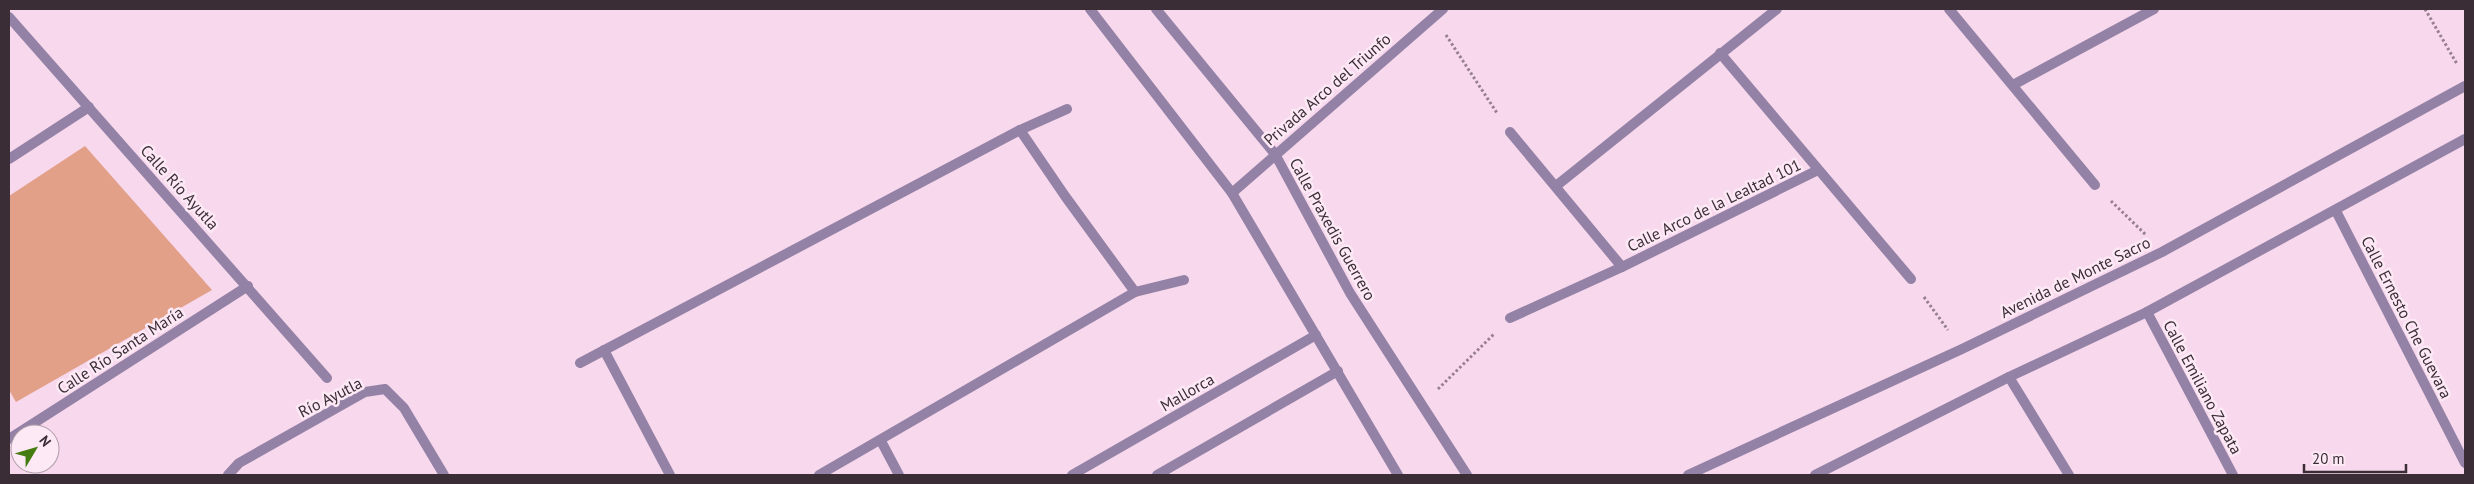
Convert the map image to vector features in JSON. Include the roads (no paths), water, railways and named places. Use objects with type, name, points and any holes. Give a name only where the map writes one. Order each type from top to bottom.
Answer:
[{"type":"street","points":[[1090,9],[1232,193],[1398,475]]},
{"type":"street","name":"Calle Praxedis Guerrero","points":[[1156,9],[1275,154],[1350,293],[1467,475]]},
{"type":"street","name":"Privada Arco del Triunfo","points":[[1232,193],[1443,9]]},
{"type":"street","points":[[1556,186],[1777,9]]},
{"type":"street","points":[[1949,9],[2095,185]]},
{"type":"street","points":[[2013,86],[2154,9]]},
{"type":"street","name":"Calle Río Ayutla","points":[[9,17],[248,286],[327,378]]},
{"type":"street","name":"Calle Arco de la Lealtad 101","points":[[1720,53],[1911,279]]},
{"type":"street","name":"Avenida de Monte Sacro","points":[[1688,475],[1962,348],[2162,252],[2465,86]]},
{"type":"street","points":[[9,159],[89,107]]},
{"type":"street","points":[[580,364],[1020,130],[1067,109]]},
{"type":"street","points":[[1020,130],[1065,196],[1135,292]]},
{"type":"street","name":"Calle Arco de la Lealtad 101","points":[[1510,132],[1622,267]]},
{"type":"street","points":[[1818,474],[2009,377],[2147,312],[2336,211],[2465,139]]},
{"type":"street","name":"Calle Arco de la Lealtad 101","points":[[1510,318],[1622,267],[1818,170]]},
{"type":"street","name":"Calle Ernesto Che Guevara","points":[[2336,211],[2465,463]]},
{"type":"street","points":[[819,475],[881,441],[1135,292],[1184,280]]},
{"type":"street","name":"Calle Río Santa María","points":[[9,438],[248,286]]},
{"type":"street","name":"Calle Emiliano Zapata","points":[[2147,312],[2233,475]]},
{"type":"street","name":"Mallorca","points":[[1072,475],[1316,335]]},
{"type":"street","points":[[604,350],[670,475]]},
{"type":"street","points":[[1157,475],[1338,372]]},
{"type":"street","points":[[2009,377],[2069,475]]},
{"type":"street","name":"Río Ayutla","points":[[228,475],[238,463],[365,392],[385,389],[404,408],[444,475]]},
{"type":"street","points":[[881,441],[899,475]]}]
